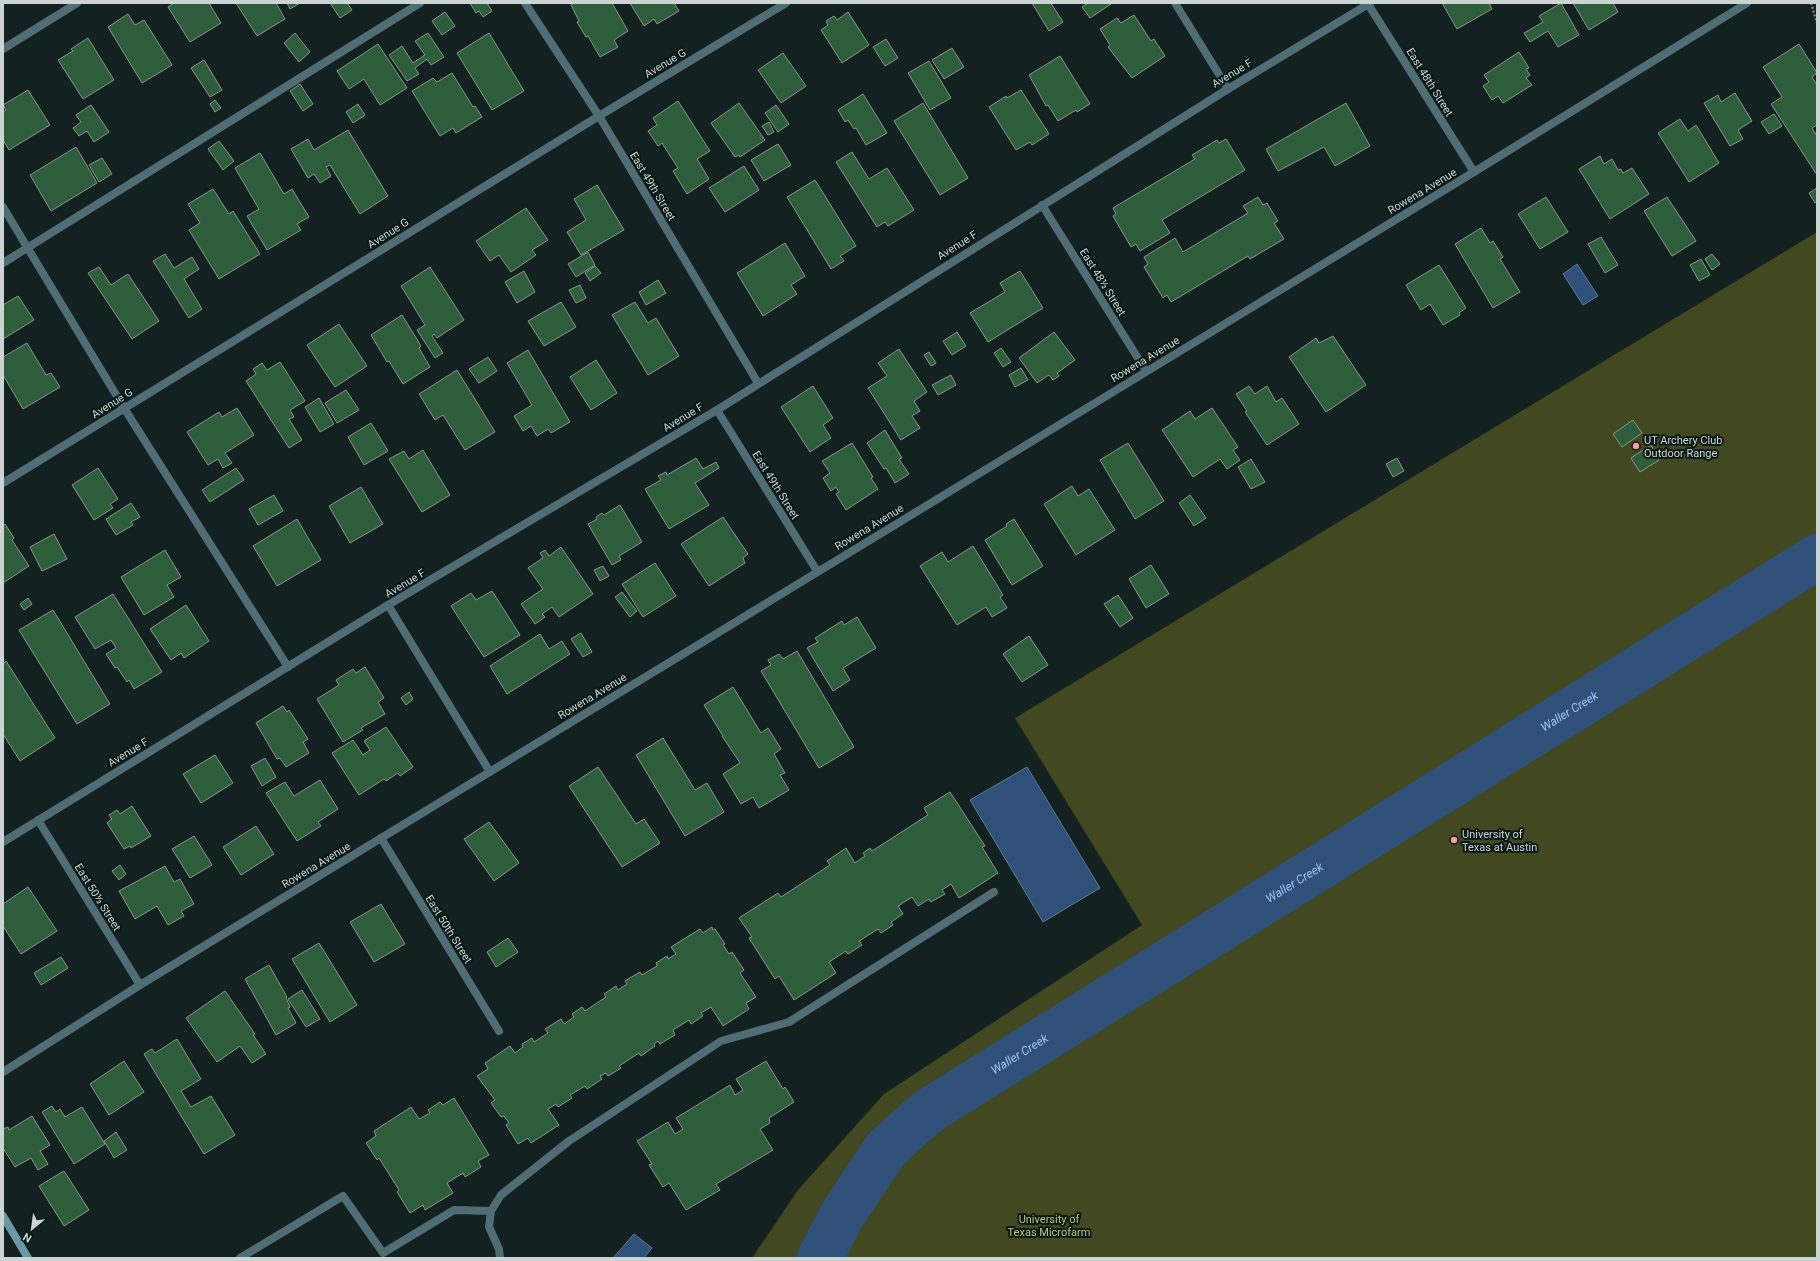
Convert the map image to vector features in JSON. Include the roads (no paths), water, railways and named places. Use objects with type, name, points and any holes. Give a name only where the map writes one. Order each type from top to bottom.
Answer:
[{"type":"main road","points":[[4,1220],[28,1258]]},
{"type":"street","points":[[3,49],[77,3]]},
{"type":"street","points":[[3,263],[420,3]]},
{"type":"street","name":"East 49th Street","points":[[526,3],[599,116],[758,383]]},
{"type":"street","name":"Avenue G","points":[[3,483],[599,116],[786,3]]},
{"type":"street","points":[[1175,3],[1228,89]]},
{"type":"street","name":"Avenue F","points":[[3,842],[388,605],[717,410],[1042,205],[1369,3]]},
{"type":"street","name":"East 48th Street","points":[[1369,3],[1474,172]]},
{"type":"street","name":"Rowena Avenue","points":[[3,1072],[140,985],[1474,172],[1746,3]]},
{"type":"street","name":"East 48½ Street","points":[[1042,205],[1146,371]]},
{"type":"street","points":[[3,207],[124,408],[288,667]]},
{"type":"street","name":"East 49th Street","points":[[717,410],[817,572]]},
{"type":"street","points":[[388,605],[490,772]]},
{"type":"street","name":"East 50½ Street","points":[[38,820],[140,985]]},
{"type":"street","name":"East 50th Street","points":[[381,838],[499,1031]]},
{"type":"street","points":[[500,1258],[499,1249],[489,1227],[491,1211],[501,1195],[569,1141],[721,1041],[789,1022],[994,892]]},
{"type":"street","points":[[240,1258],[343,1196],[380,1256],[454,1210],[491,1211]]},
{"type":"water","points":[[1577,264],[1598,296],[1583,305],[1563,274]]},
{"type":"water","points":[[1027,767],[1100,888],[1043,922],[970,800]]},
{"type":"water","points":[[634,1234],[652,1248],[644,1258],[613,1258]]},
{"type":"waterway","name":"Waller Creek","points":[[820,1258],[841,1217],[886,1149],[927,1112],[1817,557]]},
{"type":"place","name":"UT Archery Club Outdoor Range","points":[[1636,446]]},
{"type":"place","name":"University of Texas at Austin","points":[[1454,840]]},
{"type":"park label","name":"University of Texas Microfarm","points":[[1049,1225]]}]
